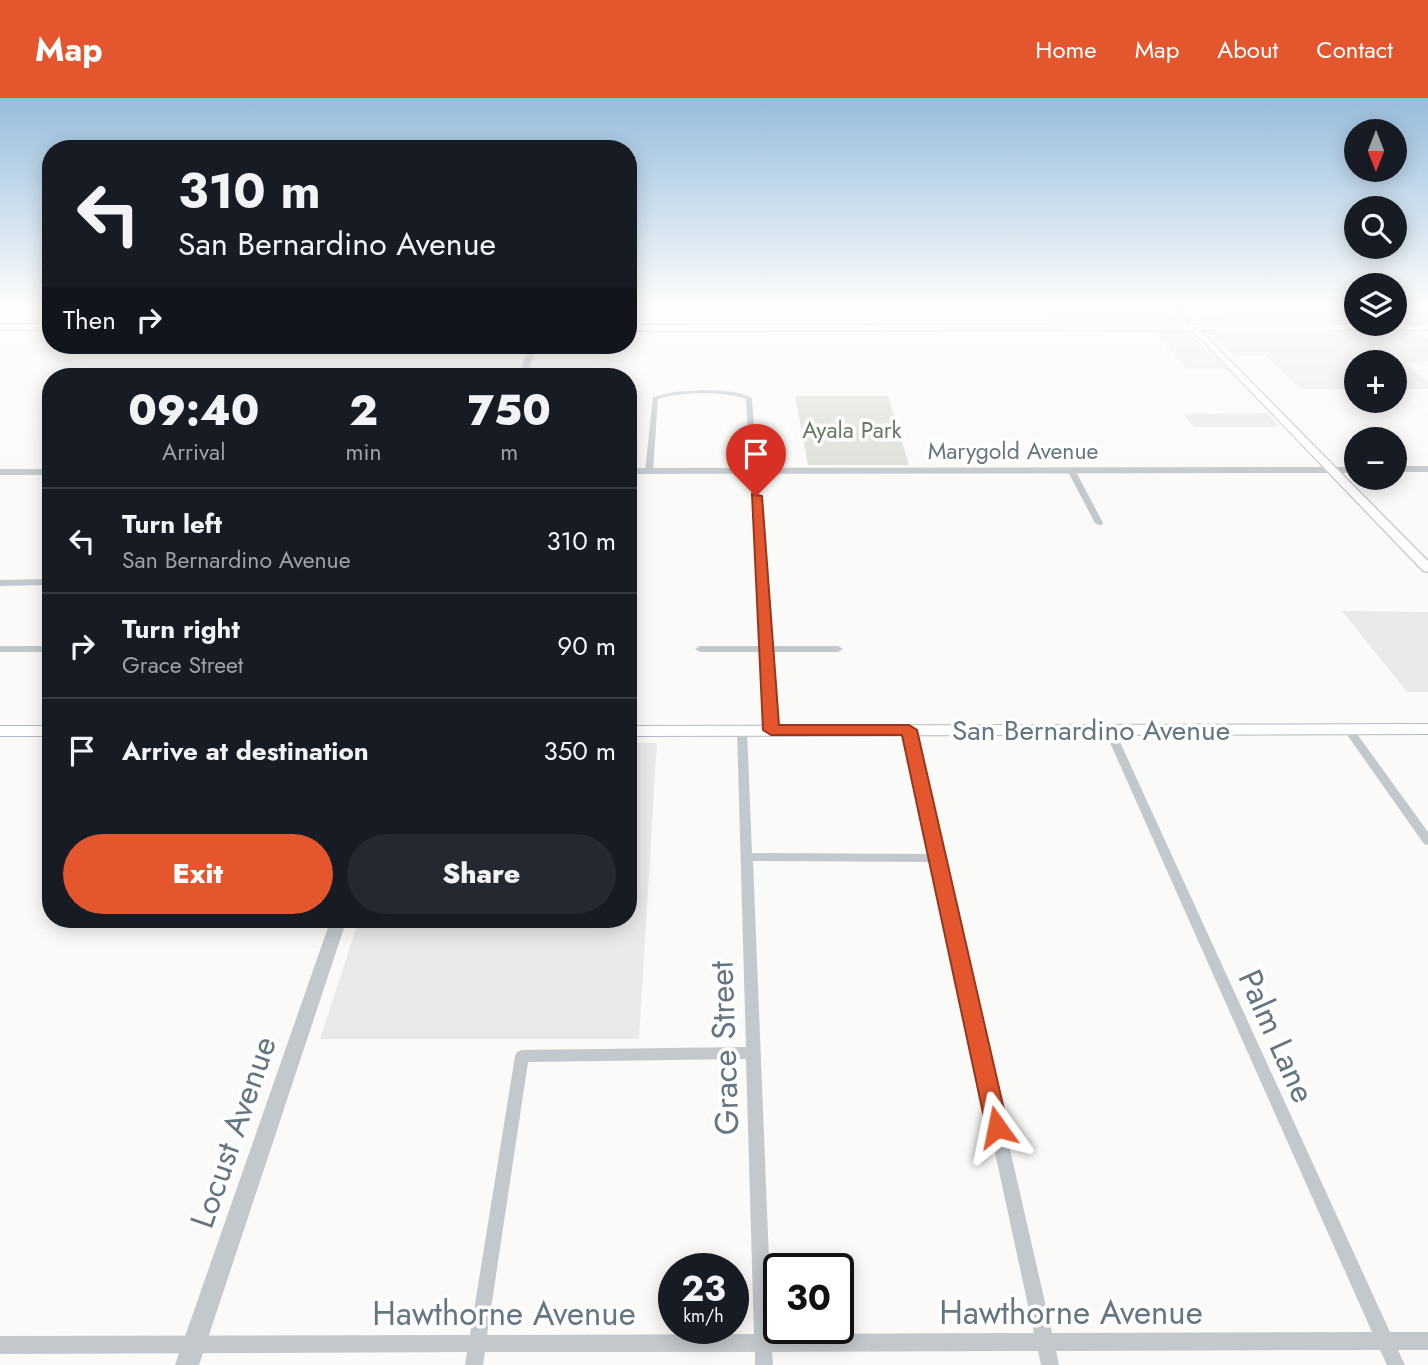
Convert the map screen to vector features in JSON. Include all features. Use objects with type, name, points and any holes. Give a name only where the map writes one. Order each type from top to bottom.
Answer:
[{"type":"main road","points":[[1232,366],[1428,568]]},
{"type":"main road","name":"San Bernardino Avenue","points":[[637,731],[1428,729]]},
{"type":"main road","points":[[0,731],[42,731]]},
{"type":"street","points":[[649,471],[654,401],[660,396],[749,398],[771,730]]},
{"type":"street","points":[[1407,470],[1428,469]]},
{"type":"street","points":[[1071,470],[1099,523]]},
{"type":"street","name":"Marygold Avenue","points":[[637,471],[1344,470]]},
{"type":"street","points":[[0,472],[42,471]]},
{"type":"street","points":[[0,583],[42,582]]},
{"type":"street","points":[[0,649],[42,649]]},
{"type":"street","points":[[700,649],[838,649]]},
{"type":"street","name":"Palm Lane","points":[[1109,729],[1396,1365]]},
{"type":"street","points":[[1348,729],[1428,841]]},
{"type":"street","name":"Grace Street","points":[[742,730],[751,1053],[763,1320]]},
{"type":"street","points":[[909,730],[1050,1365]]},
{"type":"street","points":[[747,857],[937,858]]},
{"type":"street","name":"Locust Avenue","points":[[187,1365],[336,928]]},
{"type":"street","points":[[474,1365],[522,1056],[751,1053]]},
{"type":"street","name":"Hawthorne Avenue","points":[[854,1342],[1428,1341]]},
{"type":"street","name":"Hawthorne Avenue","points":[[0,1345],[763,1342]]},
{"type":"street","name":"Grace Street","points":[[764,1344],[764,1365]]},
{"type":"shaded area","points":[[1184,366],[1224,366],[1227,369],[1186,369]]},
{"type":"shaded area","points":[[1277,366],[1344,366],[1344,389],[1301,389]]},
{"type":"shaded area","points":[[1407,366],[1428,382],[1428,389],[1407,389]]},
{"type":"shaded area","points":[[1267,413],[1280,427],[1194,427],[1183,414]]},
{"type":"shaded area","points":[[1342,611],[1428,612],[1428,692],[1407,692]]},
{"type":"shaded area","points":[[637,743],[657,743],[639,1039],[320,1039],[356,928],[637,928]]},
{"type":"green space","name":"Ayala Park","points":[[795,396],[888,396],[909,465],[808,465]]},
{"type":"route","points":[[756,496],[771,730],[909,730],[997,1127]]}]
